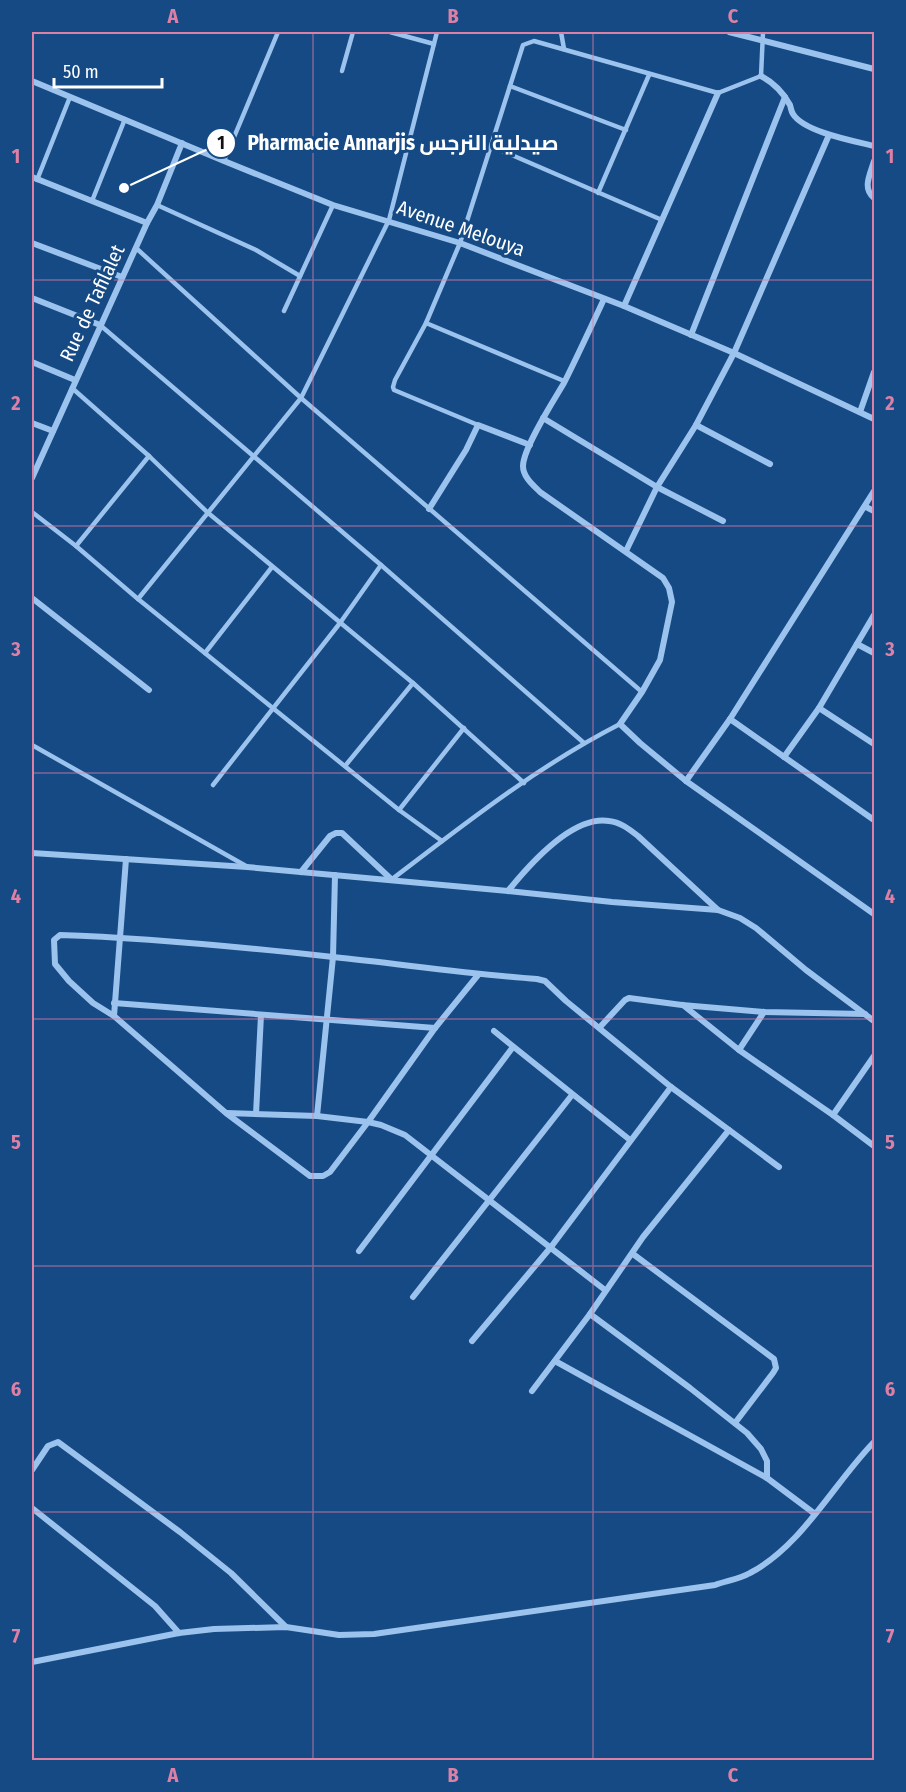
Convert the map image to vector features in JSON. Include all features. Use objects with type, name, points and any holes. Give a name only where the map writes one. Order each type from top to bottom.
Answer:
[{"type":"street","points":[[729,32],[874,69]]},
{"type":"street","points":[[761,76],[778,87],[793,114],[807,125],[829,135],[874,146]]},
{"type":"street","name":"Avenue Melouya","points":[[32,81],[333,205],[460,243],[624,306],[734,353],[874,419]]},
{"type":"street","points":[[624,306],[718,93]]},
{"type":"street","points":[[691,335],[785,97]]},
{"type":"street","points":[[627,551],[657,487],[696,425],[734,353],[829,135]]},
{"type":"street","name":"Rue de Tafilalet","points":[[32,478],[100,325],[157,205],[182,143]]},
{"type":"street","points":[[874,161],[867,186],[869,194],[874,198]]},
{"type":"street","points":[[34,178],[147,223]]},
{"type":"street","points":[[32,243],[122,277]]},
{"type":"street","points":[[32,298],[100,325]]},
{"type":"street","points":[[604,299],[530,445],[523,462],[523,469],[529,482],[540,492],[627,551],[663,578],[669,588],[672,602],[660,660],[620,724],[686,781],[874,914]]},
{"type":"street","points":[[32,362],[75,380]]},
{"type":"street","points":[[860,412],[874,372]]},
{"type":"street","points":[[543,418],[657,487],[723,521]]},
{"type":"street","points":[[32,423],[53,431]]},
{"type":"street","points":[[429,509],[466,450],[478,425],[530,445]]},
{"type":"street","points":[[696,425],[770,464]]},
{"type":"street","points":[[686,781],[730,719],[874,491]]},
{"type":"street","points":[[866,507],[874,511]]},
{"type":"street","points":[[32,598],[149,690]]},
{"type":"street","points":[[784,757],[819,708],[874,615]]},
{"type":"street","points":[[857,644],[874,653]]},
{"type":"street","points":[[819,708],[874,744]]},
{"type":"street","points":[[730,719],[874,820]]},
{"type":"street","points":[[508,891],[536,858],[559,838],[592,821],[609,821],[624,826],[638,836],[718,910]]},
{"type":"street","points":[[301,872],[330,836],[342,833],[392,880]]},
{"type":"street","points":[[32,853],[247,867],[718,910],[740,918],[756,928],[874,1022]]},
{"type":"street","points":[[114,1016],[126,859]]},
{"type":"street","points":[[317,1116],[333,957],[335,875]]},
{"type":"street","points":[[478,975],[435,1028],[369,1122],[330,1172],[323,1176],[310,1176],[226,1113],[114,1016],[93,1003],[69,981],[56,964],[54,940],[60,935],[120,937],[333,957],[544,981],[671,1086],[779,1167]]},
{"type":"street","points":[[600,1027],[629,998],[764,1012],[866,1014]]},
{"type":"street","points":[[114,1003],[435,1028]]},
{"type":"street","points":[[682,1005],[739,1050],[874,1146]]},
{"type":"street","points":[[739,1050],[764,1012]]},
{"type":"street","points":[[255,1114],[261,1015]]},
{"type":"street","points":[[494,1031],[630,1140]]},
{"type":"street","points":[[359,1251],[513,1047]]},
{"type":"street","points":[[833,1115],[874,1056]]},
{"type":"street","points":[[472,1341],[551,1247],[671,1086]]},
{"type":"street","points":[[413,1297],[572,1095]]},
{"type":"street","points":[[226,1113],[317,1116],[369,1122],[405,1135],[605,1290]]},
{"type":"street","points":[[531,1391],[590,1314],[643,1237],[729,1130]]},
{"type":"street","points":[[633,1254],[774,1359],[776,1368],[735,1423]]},
{"type":"street","points":[[590,1314],[747,1433],[761,1449],[767,1461],[767,1478]]},
{"type":"street","points":[[555,1361],[767,1478],[815,1514]]},
{"type":"street","points":[[32,1470],[48,1446],[58,1442],[231,1573],[286,1627]]},
{"type":"street","points":[[32,1662],[179,1633],[214,1629],[286,1627],[339,1635],[374,1634],[714,1585],[748,1575],[771,1561],[815,1514],[874,1442]]},
{"type":"street","points":[[32,1508],[155,1606],[179,1633]]},
{"type":"lane","points":[[224,161],[278,32]]},
{"type":"lane","points":[[342,71],[353,32]]},
{"type":"lane","points":[[390,32],[434,44]]},
{"type":"lane","points":[[138,599],[301,398],[389,220],[437,32]]},
{"type":"lane","points":[[561,32],[564,49]]},
{"type":"lane","points":[[478,425],[393,388],[395,380],[426,323],[460,243],[523,45],[534,41],[718,93],[761,76],[763,32]]},
{"type":"lane","points":[[598,193],[649,75]]},
{"type":"lane","points":[[510,86],[626,130]]},
{"type":"lane","points":[[34,178],[70,97]]},
{"type":"lane","points":[[92,201],[125,119]]},
{"type":"lane","points":[[490,146],[662,220]]},
{"type":"lane","points":[[157,205],[255,250],[300,276]]},
{"type":"lane","points":[[284,311],[333,205]]},
{"type":"lane","points":[[136,248],[301,398],[642,692]]},
{"type":"lane","points":[[426,323],[564,381]]},
{"type":"lane","points":[[100,325],[381,565],[584,743]]},
{"type":"lane","points":[[72,388],[149,456],[207,513],[413,683],[524,783]]},
{"type":"lane","points":[[76,546],[149,456]]},
{"type":"lane","points":[[32,513],[76,546],[138,599],[399,810],[442,841]]},
{"type":"lane","points":[[213,785],[340,622],[381,565]]},
{"type":"lane","points":[[206,653],[272,567]]},
{"type":"lane","points":[[345,766],[413,683]]},
{"type":"lane","points":[[392,880],[442,841],[524,783],[584,743],[620,724]]},
{"type":"lane","points":[[399,810],[464,728]]},
{"type":"lane","points":[[32,745],[247,867]]},
{"type":"place","name":"Pharmacie Annarjis صيدلية النرجس","points":[[124,188]]}]
